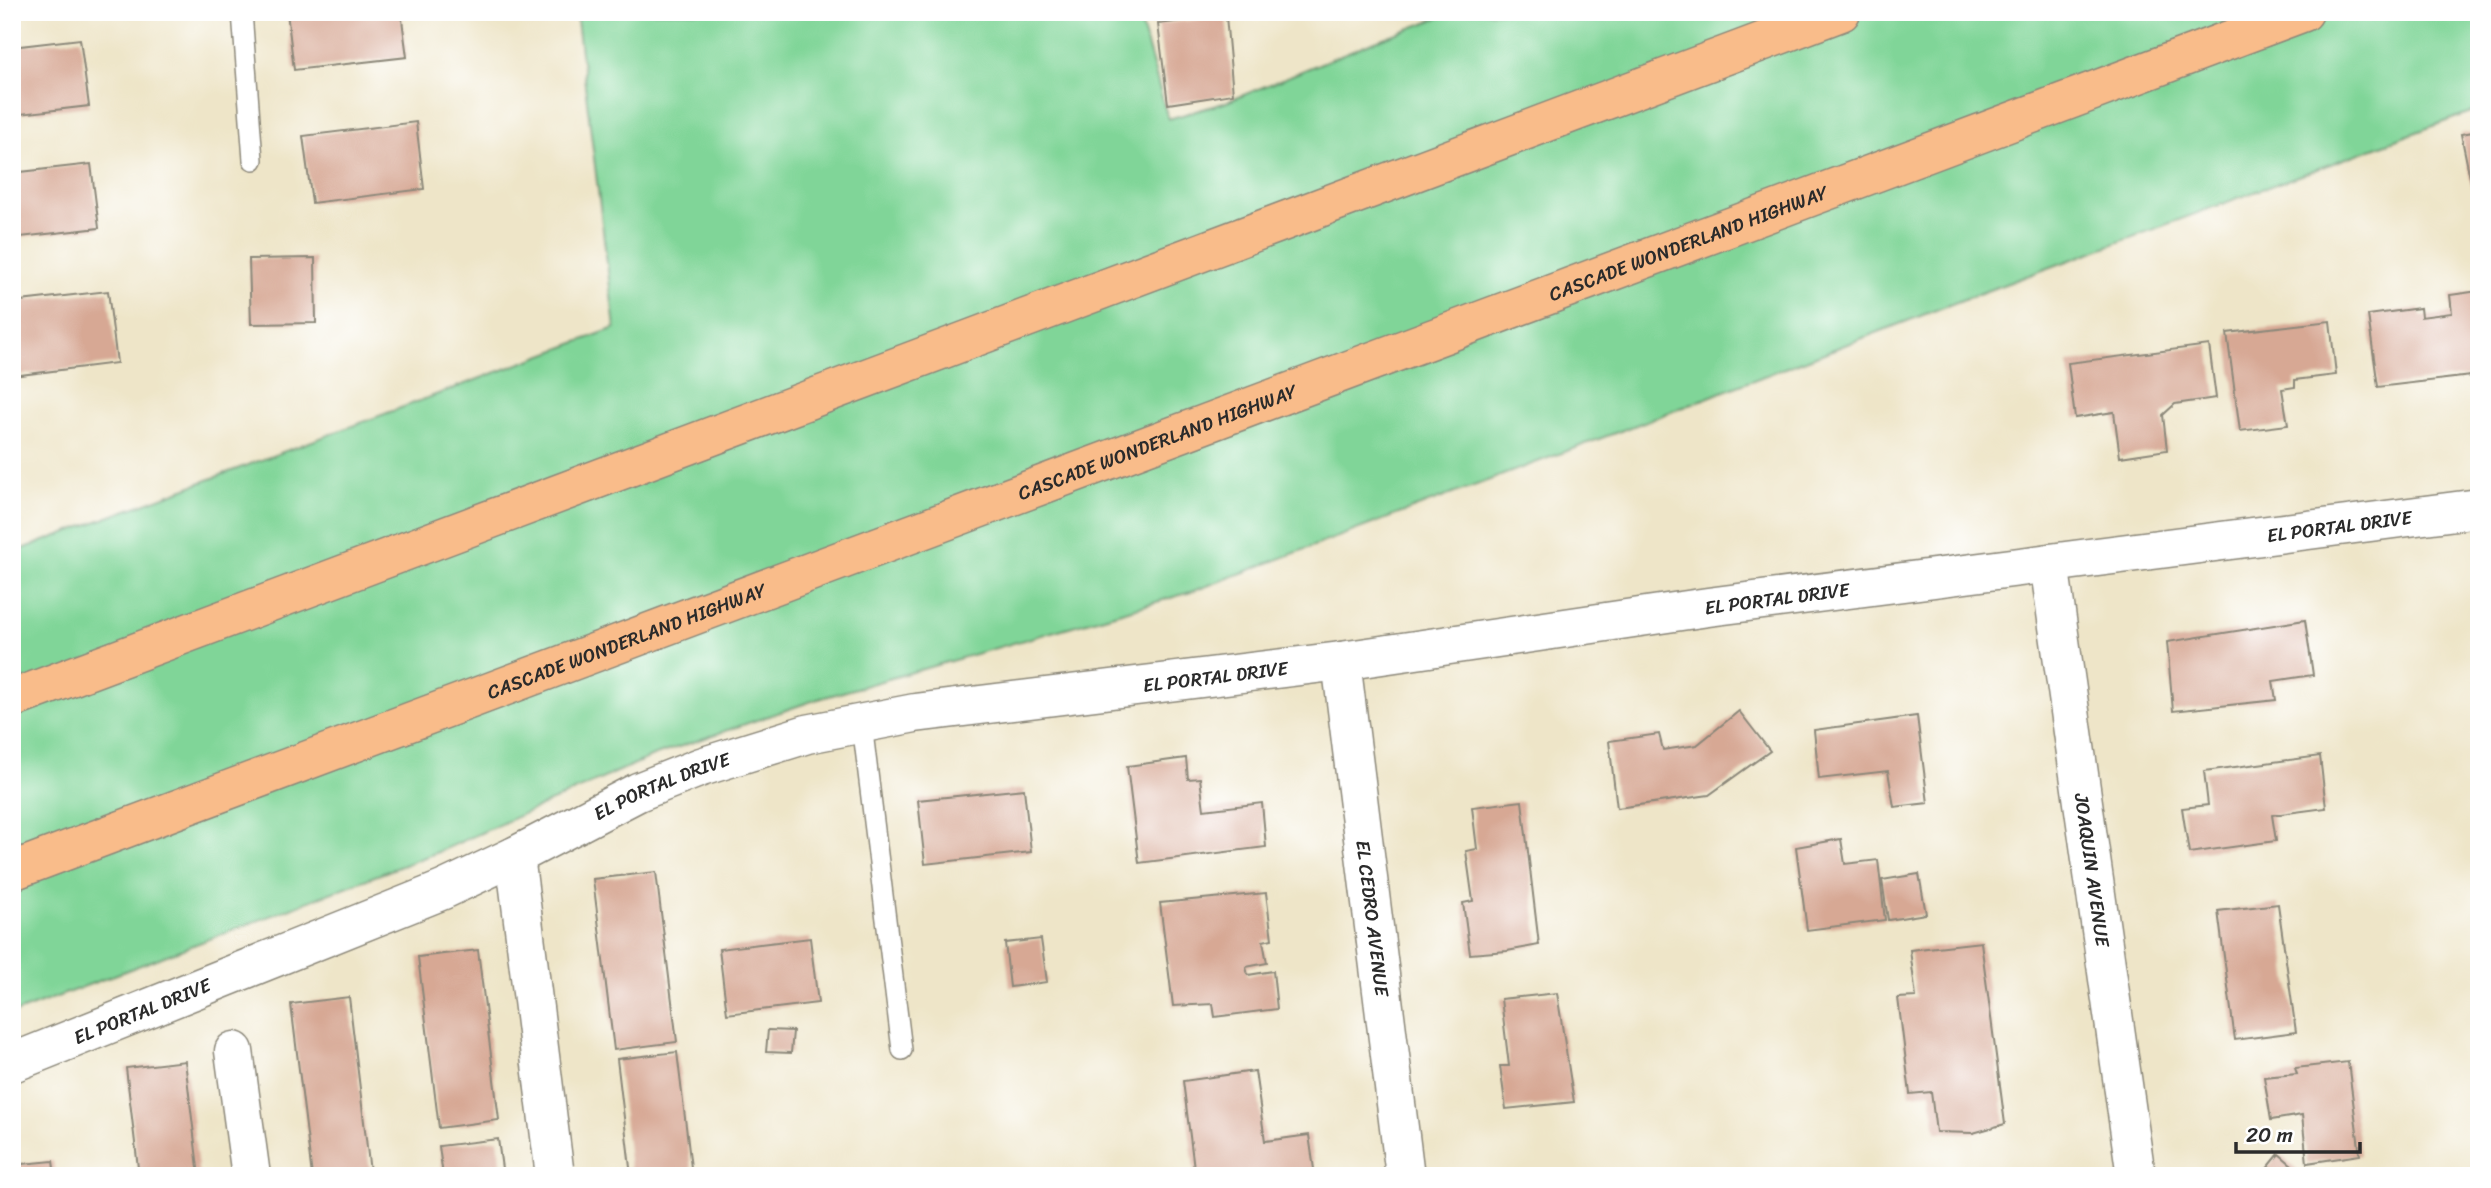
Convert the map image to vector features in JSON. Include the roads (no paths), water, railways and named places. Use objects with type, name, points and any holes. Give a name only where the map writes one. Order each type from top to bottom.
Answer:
[{"type":"highway","points":[[12,699],[1841,12]]},
{"type":"highway","name":"CASCADE WONDERLAND HIGHWAY","points":[[12,871],[2304,12]]},
{"type":"street","name":"EL PORTAL DRIVE","points":[[12,1063],[443,890],[638,792],[701,767],[807,734],[915,713],[1340,661],[1707,607],[2479,508]]},
{"type":"street","name":"JOAQUIN AVENUE","points":[[2049,563],[2136,1176]]},
{"type":"street","name":"EL CEDRO AVENUE","points":[[1340,661],[1405,1176]]},
{"type":"street","points":[[515,856],[555,1176]]},
{"type":"street","points":[[234,1051],[251,1176]]},
{"type":"lane","points":[[242,12],[253,160]]},
{"type":"lane","points":[[862,724],[902,1050]]}]
